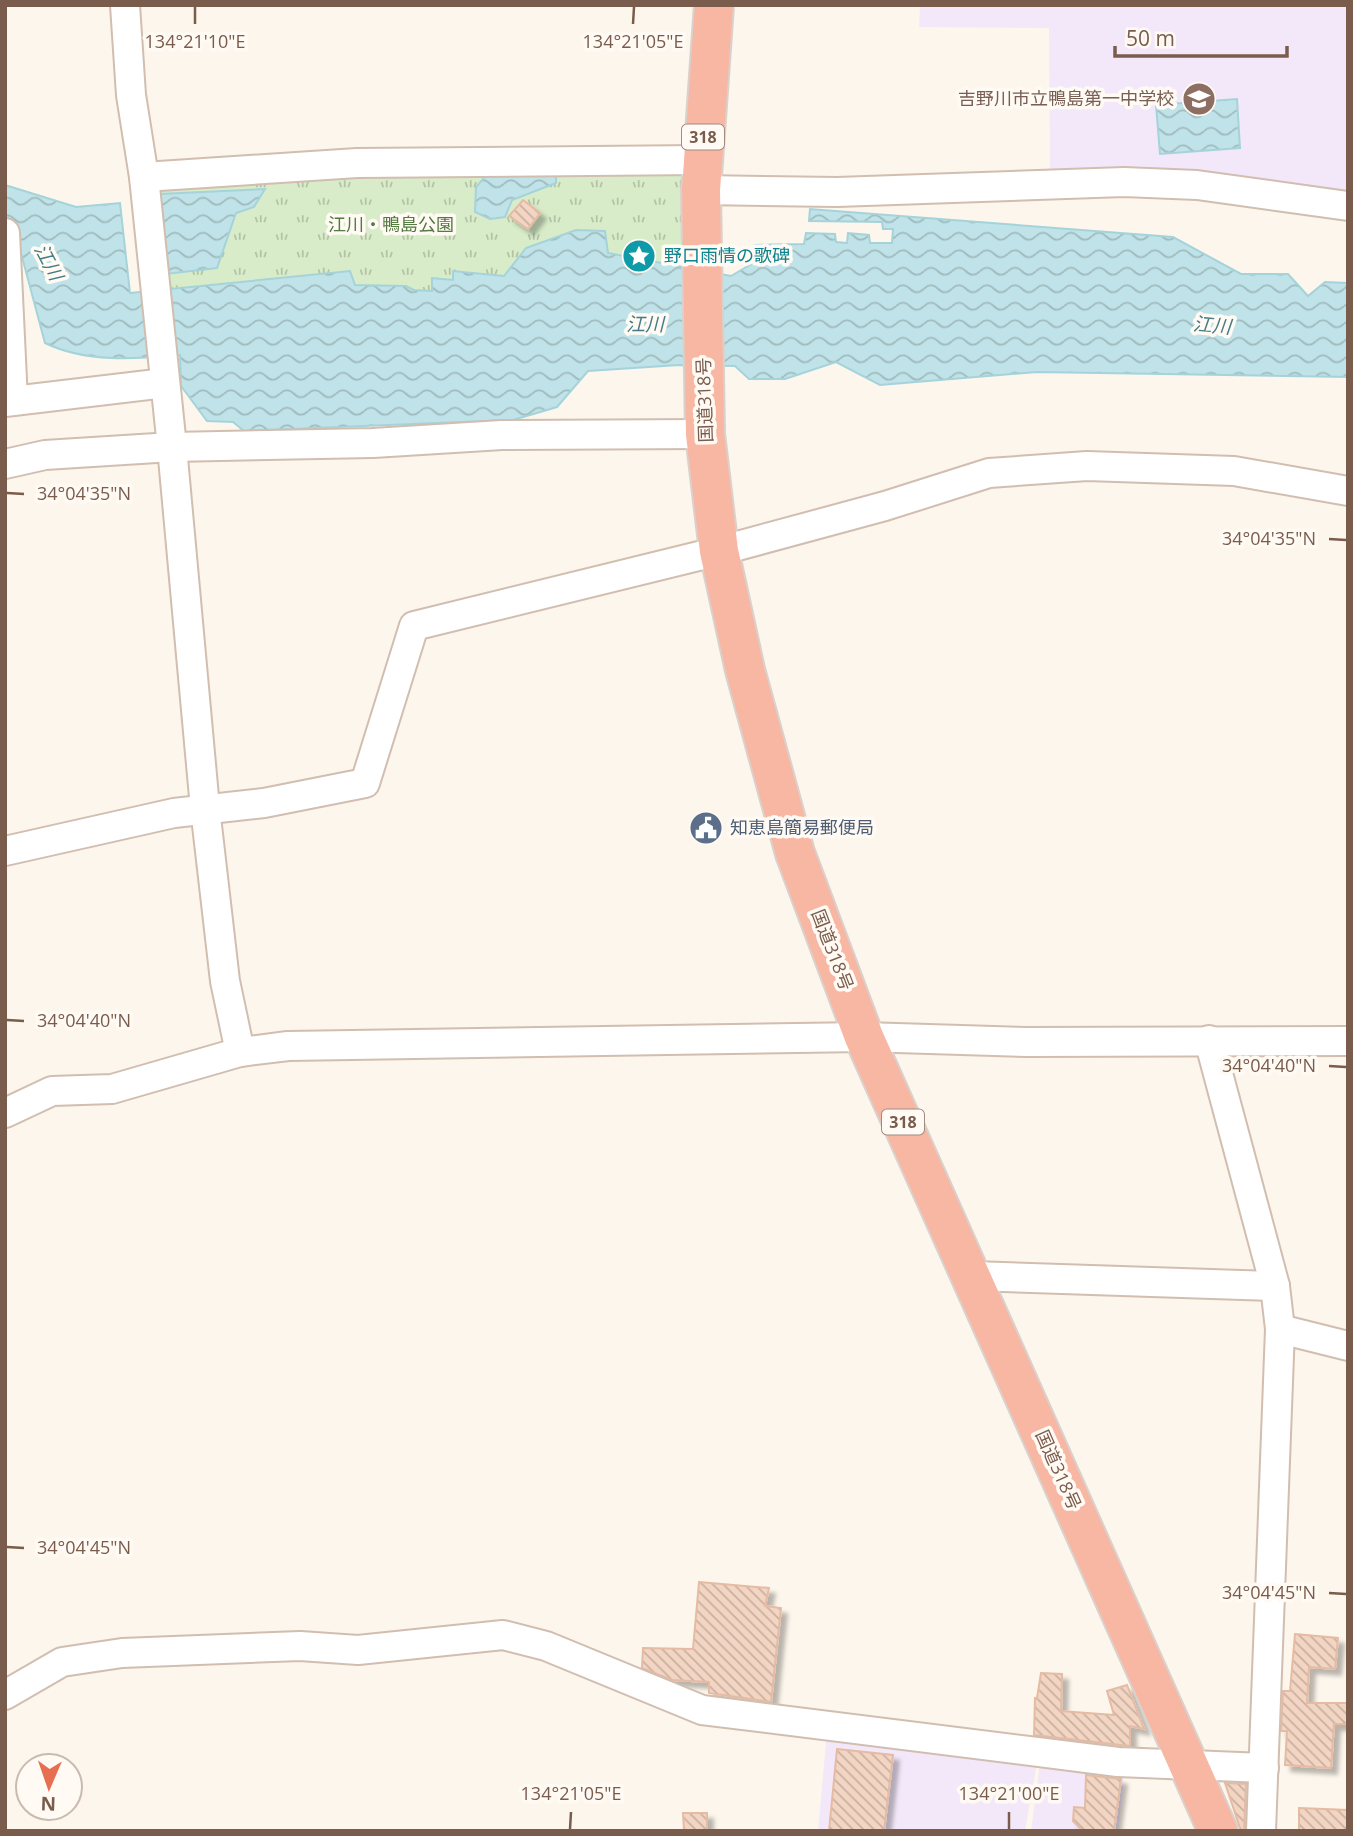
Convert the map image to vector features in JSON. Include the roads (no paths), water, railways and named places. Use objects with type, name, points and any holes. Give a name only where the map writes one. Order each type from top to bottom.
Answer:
[{"type":"highway","name":"国道318号","points":[[714,5],[701,175],[705,434],[719,551],[745,670],[795,853],[864,1037],[1218,1831]]},
{"type":"street","points":[[125,5],[131,94],[144,177],[172,447],[205,808],[225,981],[240,1052]]},
{"type":"street","points":[[144,177],[357,163],[701,175],[837,192],[1124,182],[1197,185],[1348,206]]},
{"type":"street","points":[[5,233],[9,401],[164,375]]},
{"type":"street","points":[[5,464],[45,455],[172,447],[373,443],[516,435],[705,434]]},
{"type":"street","points":[[5,851],[205,808],[264,803],[365,783],[414,626],[719,551],[885,506],[989,473],[1087,466],[1234,471],[1348,491]]},
{"type":"street","points":[[5,1113],[52,1091],[111,1089],[240,1052],[288,1045],[864,1037],[1027,1042],[1348,1041]]},
{"type":"street","points":[[1209,1041],[1275,1286],[1280,1329],[1261,1831]]},
{"type":"street","points":[[972,1276],[1275,1286]]},
{"type":"street","points":[[1280,1329],[1348,1346]]},
{"type":"street","points":[[5,1695],[62,1662],[122,1653],[300,1646],[358,1650],[503,1635],[546,1646],[702,1710],[1077,1757],[1189,1766],[1264,1768]]},
{"type":"water","points":[[1237,99],[1240,148],[1160,154],[1156,105]]},
{"type":"water","points":[[492,169],[556,169],[556,183],[512,200],[505,217],[490,219],[475,212],[476,187]]},
{"type":"water","name":"江川","points":[[5,185],[76,207],[120,203],[130,293],[350,271],[355,285],[406,286],[414,290],[432,291],[432,278],[453,280],[453,271],[504,276],[526,248],[576,230],[605,231],[608,253],[731,276],[753,263],[755,245],[804,244],[806,233],[835,234],[836,242],[847,243],[848,233],[869,235],[870,243],[892,243],[893,229],[883,229],[882,222],[809,221],[810,209],[1173,237],[1241,274],[1288,274],[1308,296],[1325,282],[1348,283],[1348,377],[1037,372],[880,385],[836,362],[785,379],[749,379],[735,366],[679,365],[588,371],[557,407],[513,420],[244,431],[233,422],[207,421],[181,386],[180,355],[94,357],[45,343],[13,223],[5,220]]},
{"type":"water","points":[[265,189],[254,207],[236,213],[217,268],[166,274],[160,194]]},
{"type":"place","name":"吉野川市立鴨島第一中学校","points":[[1199,99]]},
{"type":"place","name":"野口雨情の歌碑","points":[[639,256]]},
{"type":"place","name":"知恵島簡易郵便局","points":[[706,828]]},
{"type":"park label","name":"江川・鴨島公園","points":[[391,225]]}]
